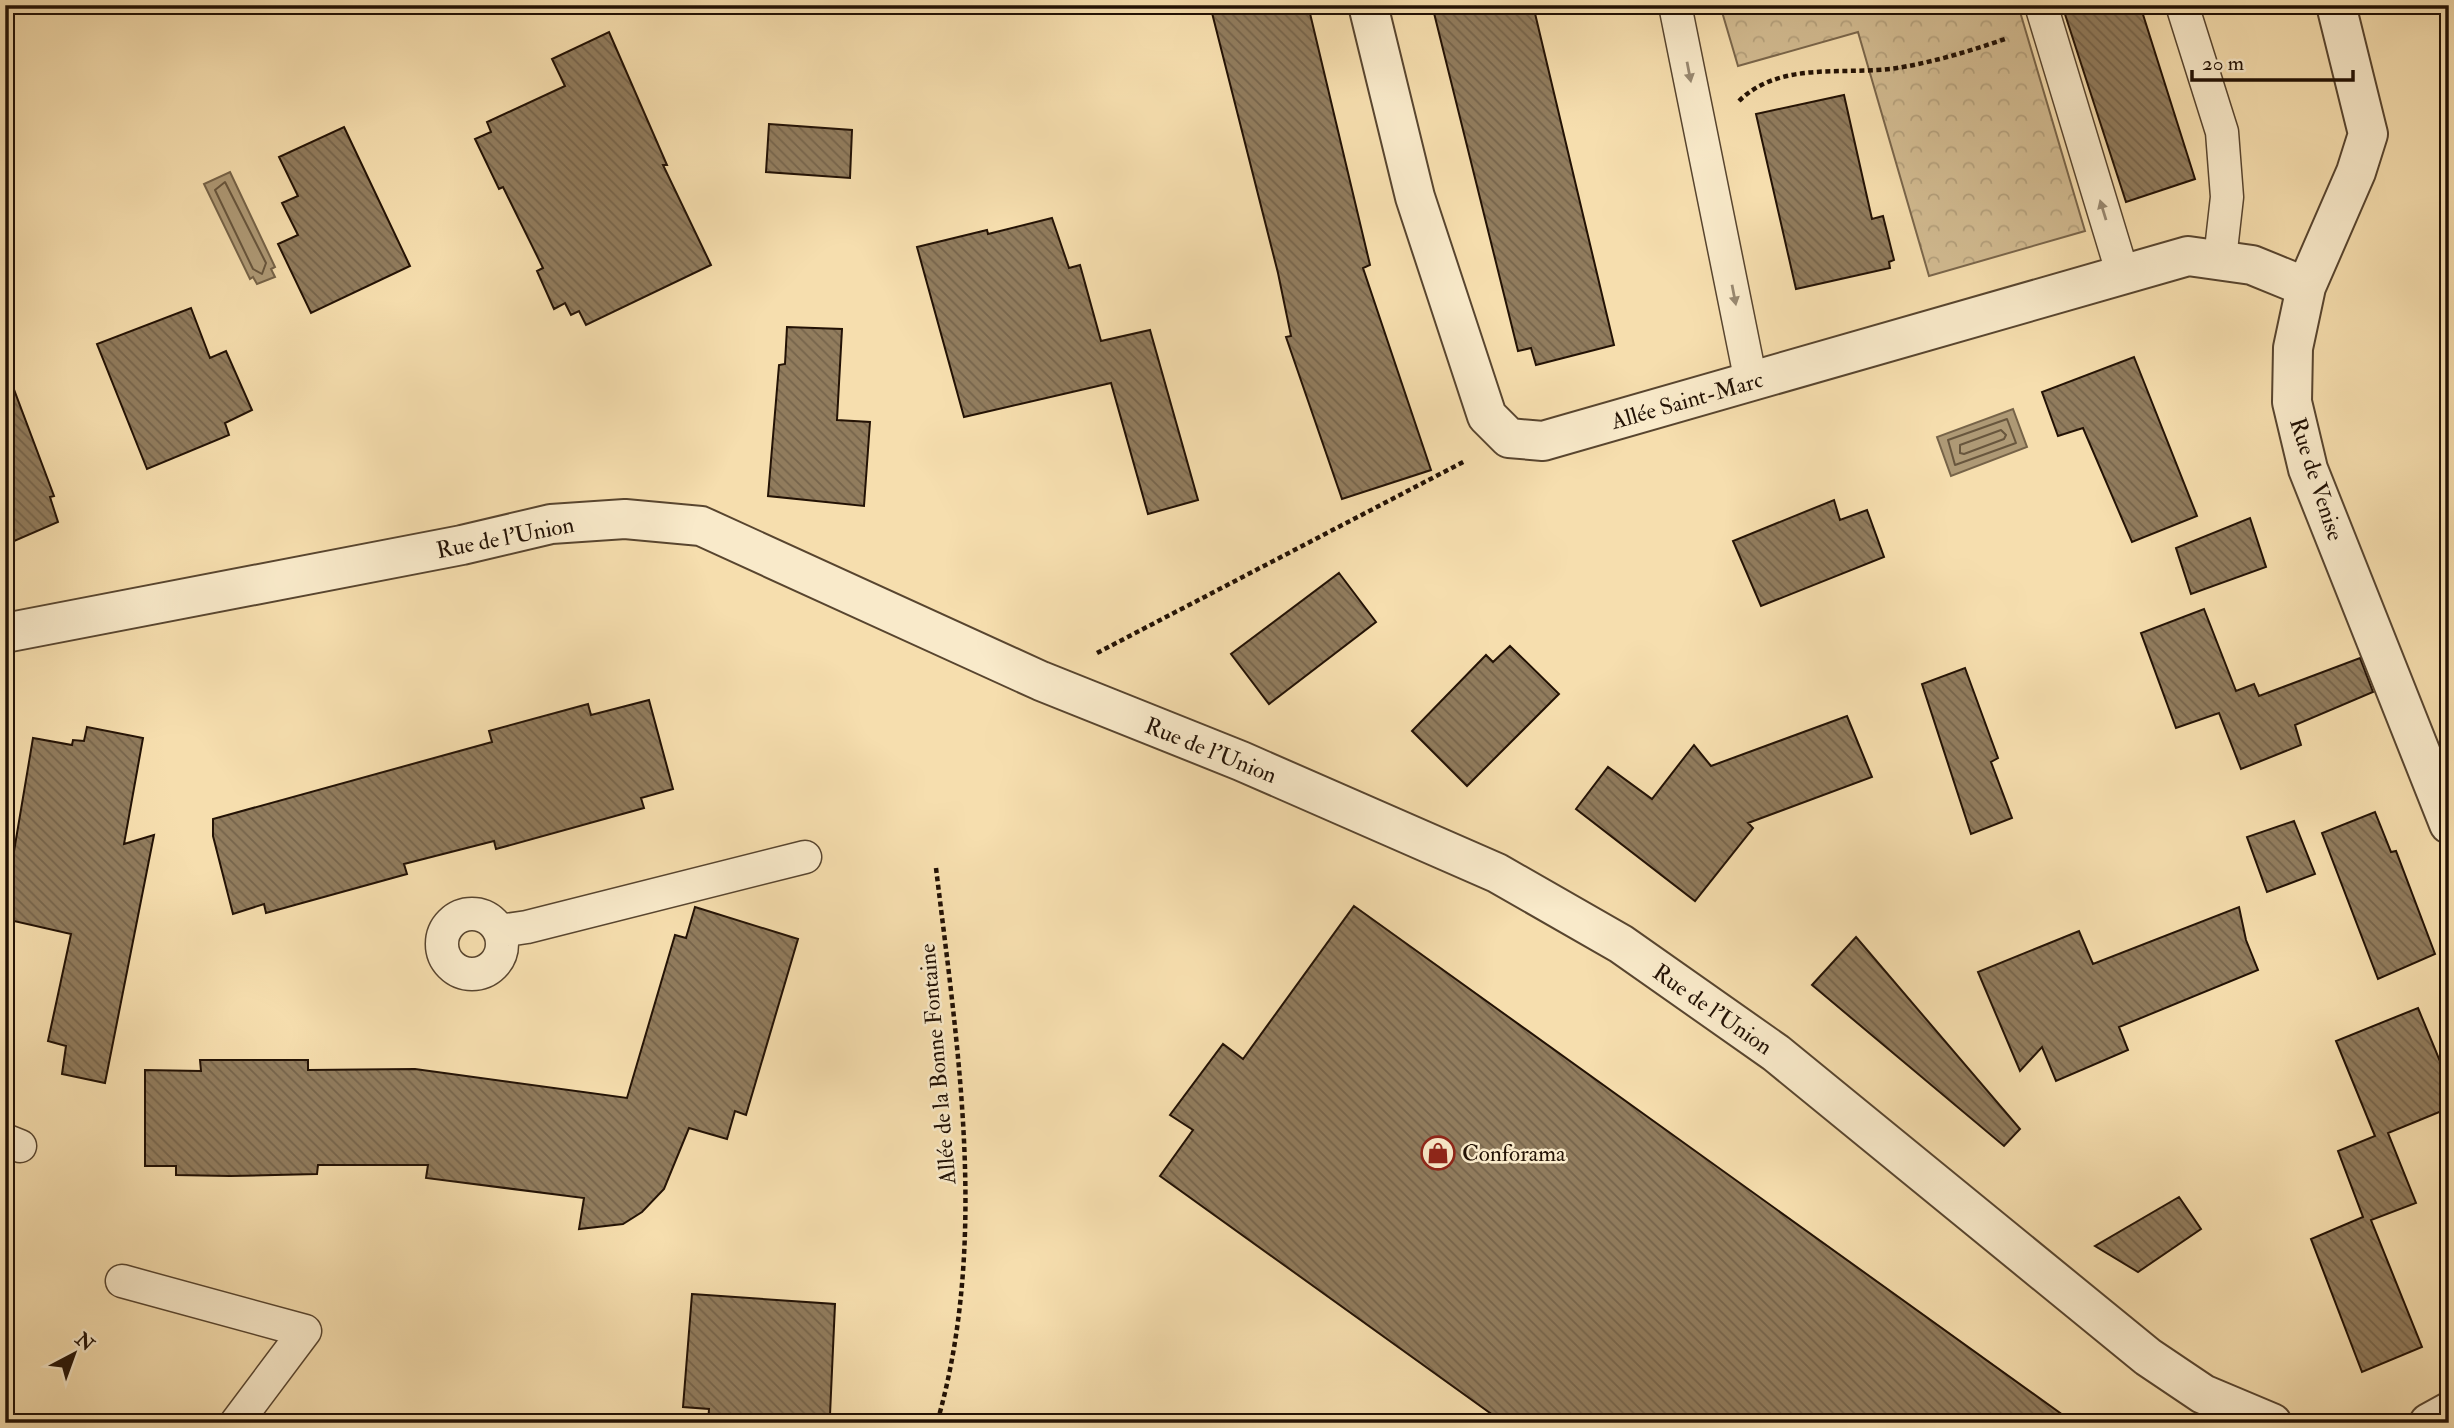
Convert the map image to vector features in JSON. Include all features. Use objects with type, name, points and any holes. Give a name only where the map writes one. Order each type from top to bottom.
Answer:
[{"type":"street","points":[[1368,5],[1415,197],[1488,416],[1509,438]]},
{"type":"street","name":"Rue de Venise","points":[[2336,5],[2368,134],[2357,172],[2306,287],[2293,348],[2292,402],[2308,469],[2447,817]]},
{"type":"street","name":"Allée Saint-Marc","points":[[1509,438],[1544,441],[2188,256],[2252,265],[2306,287]]},
{"type":"street","name":"Rue de l'Union","points":[[5,633],[438,549],[551,524],[625,519],[701,526],[1041,681],[1241,761],[1497,873],[1622,944],[1776,1053],[2148,1357],[2203,1394],[2272,1423]]},
{"type":"street","points":[[2429,1423],[2449,1412]]},
{"type":"lane","points":[[1675,5],[1751,382]]},
{"type":"lane","points":[[2182,5],[2222,132],[2227,197],[2220,259]]},
{"type":"lane","points":[[2044,16],[2123,275]]},
{"type":"lane","points":[[500,931],[527,927],[805,857]]},
{"type":"lane","points":[[122,1281],[305,1331],[236,1423]]},
{"type":"path","points":[[1704,150],[1729,111],[1751,89],[1777,78],[1922,64],[2044,16]]},
{"type":"path","points":[[1041,681],[1509,438]]},
{"type":"path","name":"Allée de la Bonne Fontaine","points":[[936,868],[953,1010],[967,1164],[956,1346],[937,1423]]},
{"type":"green space","points":[[1720,5],[2018,5],[2085,231],[1929,276],[1858,32],[1738,66]]},
{"type":"water","points":[[230,172],[275,267],[271,269],[275,277],[257,284],[253,277],[250,279],[204,184]]},
{"type":"water","points":[[2013,409],[2027,447],[1951,476],[1937,437]]},
{"type":"building","points":[[1210,5],[1308,5],[1370,265],[1363,268],[1431,470],[1342,499],[1286,337],[1291,336],[1278,273]]},
{"type":"building","points":[[1432,5],[1533,5],[1614,345],[1536,365],[1531,348],[1518,351]]},
{"type":"building","points":[[2062,5],[2140,5],[2195,179],[2126,202]]},
{"type":"building","points":[[609,32],[667,165],[663,165],[711,265],[586,325],[579,311],[571,315],[565,303],[554,309],[537,271],[543,268],[503,187],[499,189],[475,139],[491,132],[487,122],[565,86],[552,59]]},
{"type":"building","points":[[1844,95],[1872,219],[1883,216],[1894,260],[1889,262],[1890,268],[1796,289],[1756,114]]},
{"type":"building","points":[[769,124],[852,130],[850,178],[766,172]]},
{"type":"building","points":[[344,127],[410,266],[311,313],[278,244],[298,235],[282,203],[298,196],[279,157]]},
{"type":"building","points":[[1052,218],[1069,268],[1080,265],[1101,341],[1150,330],[1198,500],[1148,514],[1111,383],[964,417],[917,247],[987,230],[988,234]]},
{"type":"building","points":[[191,308],[210,358],[226,351],[252,410],[225,423],[229,435],[147,469],[97,344]]},
{"type":"building","points":[[787,327],[842,329],[837,420],[870,422],[864,506],[768,496],[779,365],[785,364]]},
{"type":"building","points":[[2134,357],[2197,516],[2132,542],[2083,428],[2058,436],[2042,392]]},
{"type":"building","points":[[5,378],[9,378],[13,387],[54,496],[50,497],[58,522],[5,545]]},
{"type":"building","points":[[1834,500],[1840,520],[1867,510],[1884,557],[1761,606],[1733,541]]},
{"type":"building","points":[[2250,518],[2266,567],[2191,594],[2176,548]]},
{"type":"building","points":[[1339,573],[1376,622],[1269,704],[1231,654]]},
{"type":"building","points":[[2204,609],[2236,691],[2254,684],[2259,696],[2360,658],[2373,692],[2295,725],[2301,745],[2241,769],[2219,713],[2176,728],[2141,633]]},
{"type":"building","points":[[1510,646],[1559,694],[1467,786],[1412,731],[1486,655],[1493,662]]},
{"type":"building","points":[[1965,668],[1998,758],[1991,762],[2012,818],[1971,834],[1922,684]]},
{"type":"building","points":[[649,700],[673,789],[641,798],[644,808],[496,849],[494,841],[404,864],[407,874],[266,913],[264,904],[233,914],[213,836],[213,819],[492,742],[489,731],[588,704],[591,715]]},
{"type":"building","points":[[1847,716],[1872,777],[1748,823],[1753,828],[1695,901],[1576,809],[1608,767],[1652,799],[1694,745],[1711,766]]},
{"type":"building","points":[[87,727],[143,738],[124,844],[154,835],[105,1083],[62,1074],[66,1046],[48,1041],[71,934],[5,919],[5,875],[10,875],[33,738],[72,745],[73,740],[84,741]]},
{"type":"building","points":[[2375,812],[2391,852],[2396,851],[2435,954],[2378,979],[2322,833]]},
{"type":"building","points":[[2294,821],[2315,874],[2267,892],[2247,837]]},
{"type":"building","name":"Conforama","points":[[1354,906],[2074,1423],[1504,1423],[1160,1176],[1193,1130],[1170,1115],[1223,1044],[1243,1059]]},
{"type":"building","points":[[695,907],[798,939],[746,1115],[735,1111],[727,1139],[689,1128],[664,1189],[642,1212],[623,1224],[579,1229],[584,1198],[426,1178],[428,1165],[318,1165],[317,1174],[230,1176],[176,1175],[176,1166],[145,1166],[145,1070],[201,1071],[200,1060],[308,1060],[308,1070],[415,1069],[627,1098],[675,935],[686,938]]},
{"type":"building","points":[[2239,907],[2246,940],[2258,970],[2119,1027],[2128,1050],[2056,1081],[2042,1047],[2020,1071],[1978,972],[2079,931],[2093,964]]},
{"type":"building","points":[[1856,937],[2020,1129],[2004,1146],[1812,985]]},
{"type":"building","points":[[2418,1008],[2449,1083],[2449,1108],[2388,1133],[2416,1203],[2371,1220],[2422,1347],[2362,1372],[2311,1239],[2363,1217],[2338,1151],[2375,1136],[2336,1041]]},
{"type":"building","points":[[2179,1197],[2201,1229],[2138,1272],[2095,1246]]},
{"type":"building","points":[[692,1294],[835,1304],[830,1415],[791,1414],[790,1423],[708,1423],[709,1409],[683,1407]]},
{"type":"place","name":"Conforama","points":[[1438,1153]]}]
